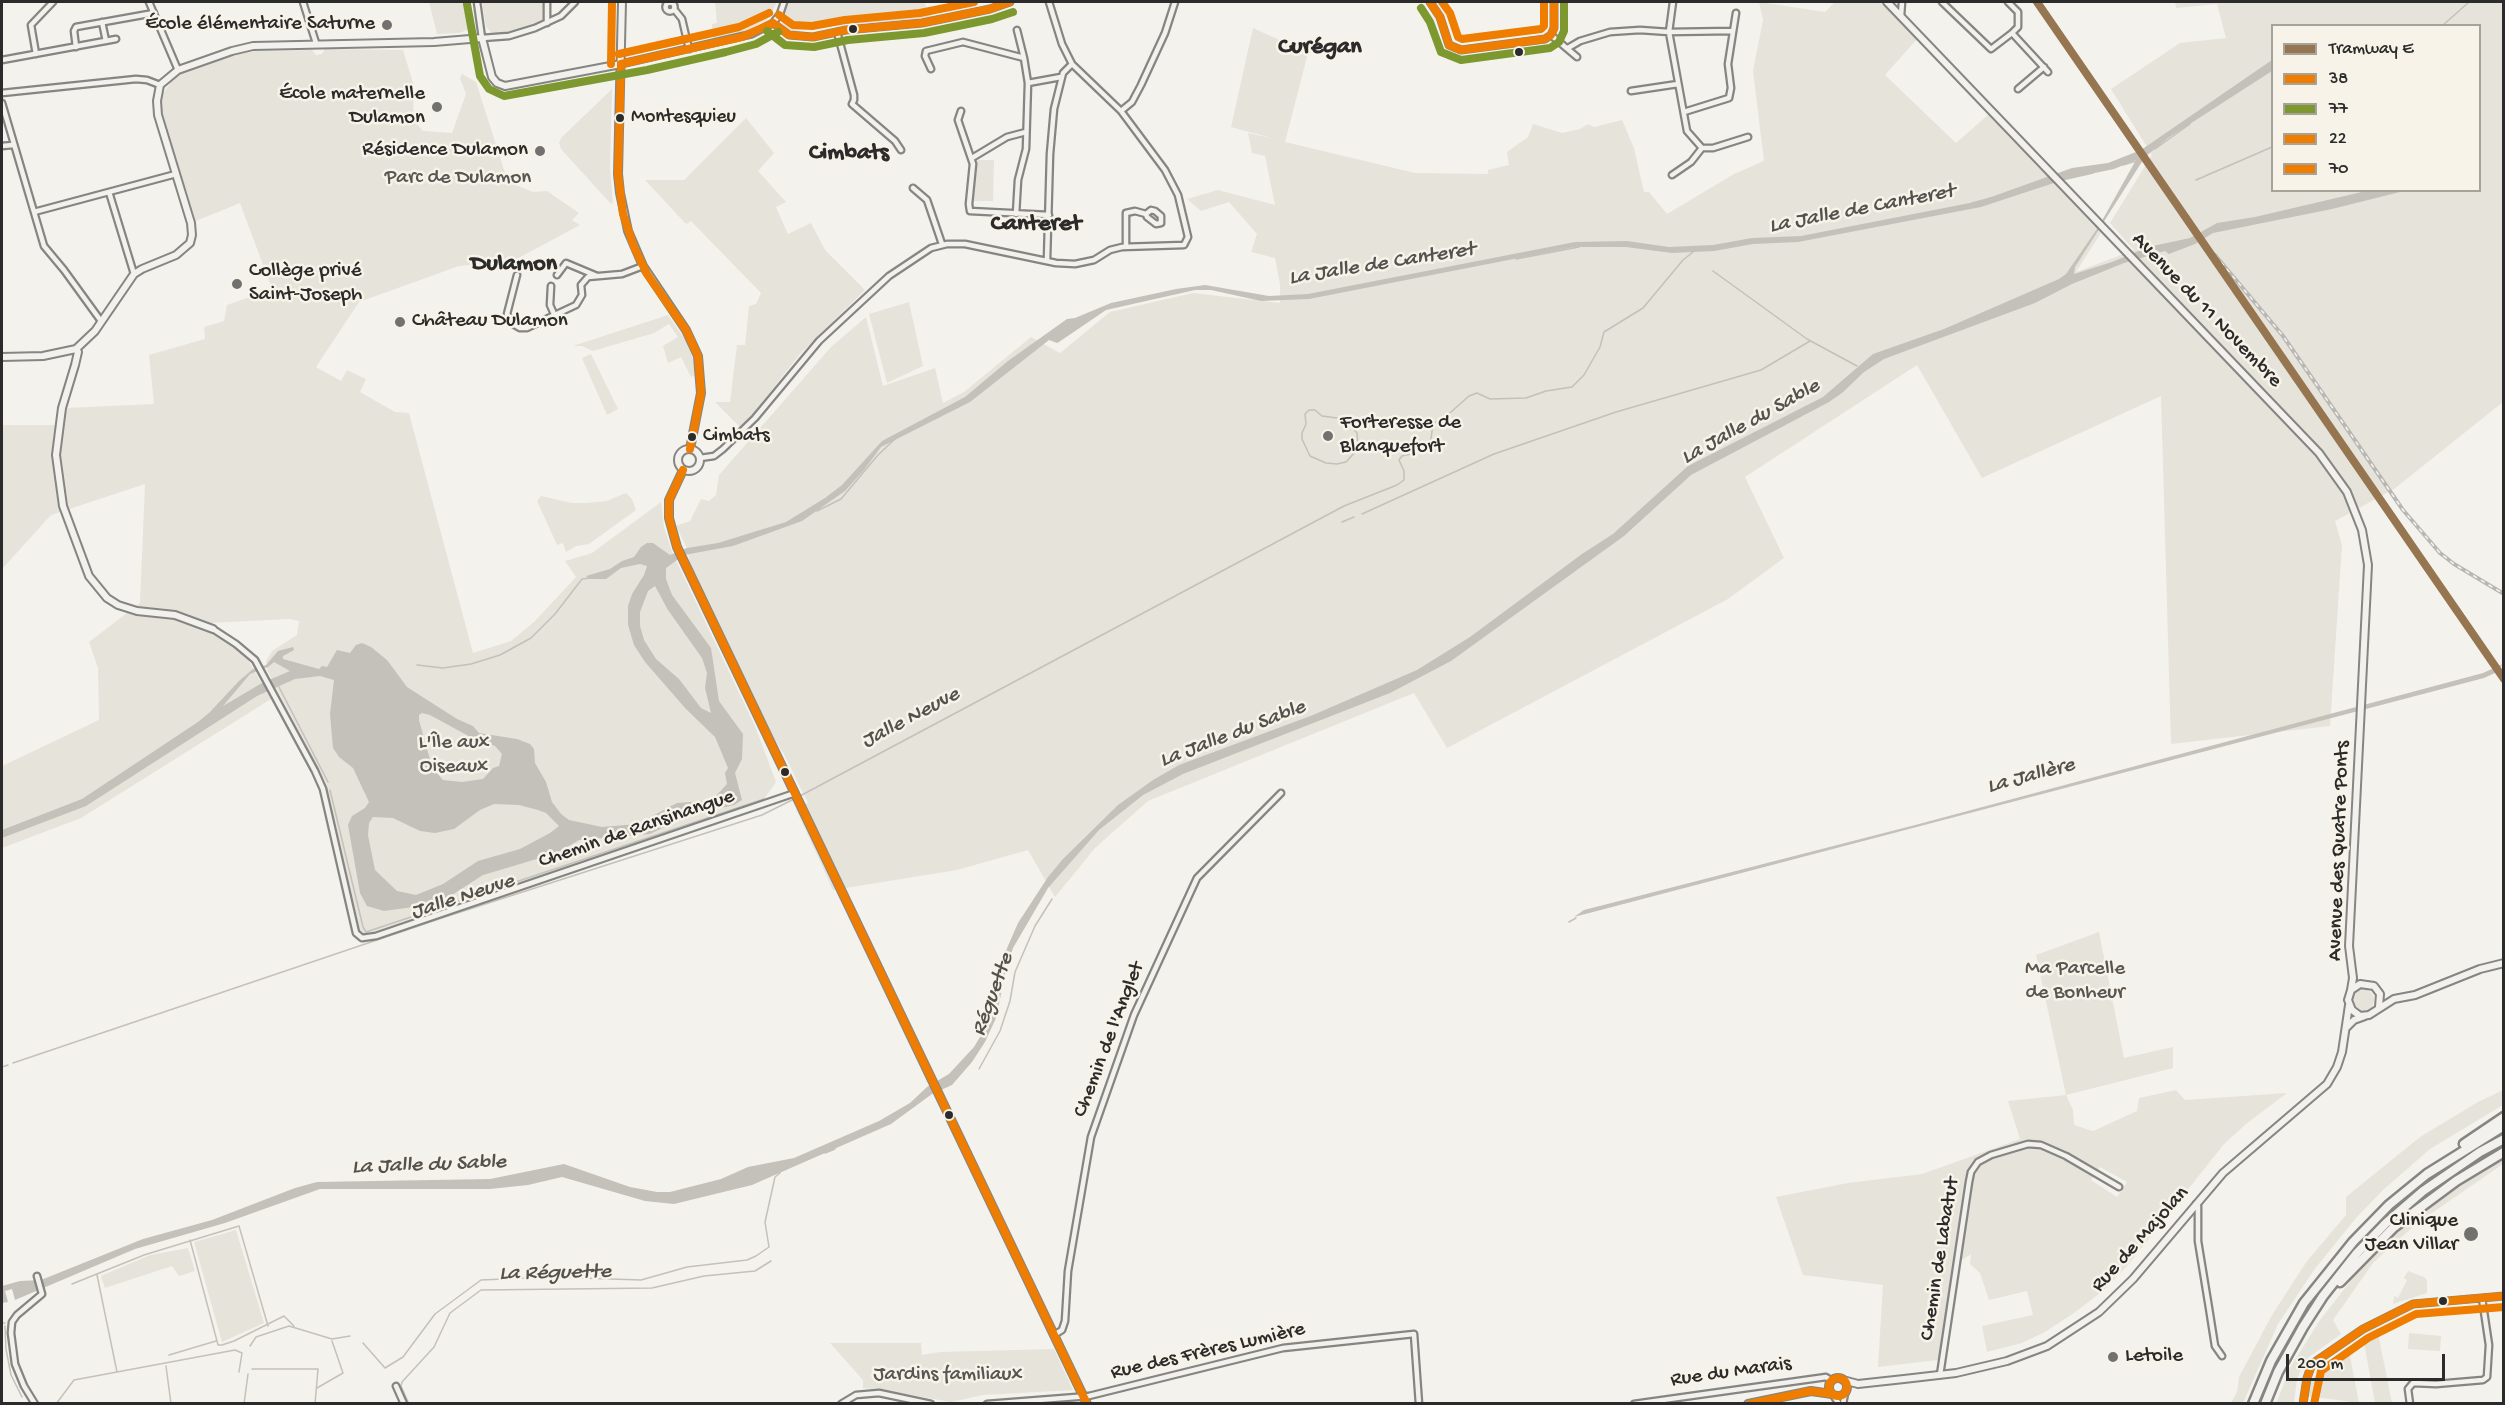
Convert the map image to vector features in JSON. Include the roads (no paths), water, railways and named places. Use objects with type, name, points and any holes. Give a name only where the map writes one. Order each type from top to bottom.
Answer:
[{"type":"highway","points":[[2253,1404],[2281,1342],[2320,1281],[2367,1226],[2472,1138],[2504,1117]]},
{"type":"highway","points":[[2427,1174],[2504,1126]]},
{"type":"highway","points":[[2265,1404],[2289,1350],[2344,1268],[2386,1223],[2440,1179],[2504,1139]]},
{"type":"highway","points":[[2313,1312],[2394,1227],[2456,1181],[2504,1152]]},
{"type":"main road","points":[[622,2],[618,165],[620,193],[628,231],[642,266],[686,330],[698,356],[701,393],[690,449]]},
{"type":"main road","name":"Avenue du 11 Novembre","points":[[1890,2],[2319,453],[2347,492],[2362,530],[2368,564],[2361,713]]},
{"type":"main road","points":[[2,357],[43,356],[76,349],[86,341],[134,274],[176,255],[190,243],[191,223],[158,115],[157,101],[160,85],[178,70],[253,46],[426,42],[482,38],[492,77],[505,86],[621,64]]},
{"type":"main road","name":"Chemin de Ransinangue","points":[[76,349],[76,359],[62,408],[57,455],[63,506],[89,576],[107,598],[118,605],[137,611],[175,615],[213,629]]},
{"type":"main road","points":[[690,449],[697,452],[700,458],[697,468],[690,472],[683,470],[678,457],[683,451],[690,449]]},
{"type":"main road","points":[[683,470],[669,500],[669,518],[683,561],[1087,1404]]},
{"type":"main road","name":"Avenue des Quatre Ponts","points":[[2351,990],[2353,978],[2349,946],[2361,713]]},
{"type":"main road","points":[[2351,963],[2360,979],[2394,999]]},
{"type":"main road","points":[[2345,1028],[2354,1020],[2373,1013],[2394,999],[2415,995],[2480,969],[2504,963]]},
{"type":"main road","points":[[2365,1016],[2355,1013],[2349,1005],[2351,990],[2360,984],[2371,985]]},
{"type":"main road","points":[[2378,990],[2381,998],[2379,1007]]},
{"type":"main road","name":"Rue de Majolan","points":[[1843,1380],[1858,1384],[1980,1368],[2047,1346],[2081,1325],[2122,1291],[2196,1204],[2253,1146],[2327,1084],[2339,1060],[2349,1005]]},
{"type":"main road","points":[[1748,1404],[1810,1391],[1832,1381],[1843,1380],[1846,1384],[1846,1392],[1841,1396],[1810,1391]]},
{"type":"main road","points":[[1832,1381],[1829,1386],[1833,1394]]},
{"type":"main road","name":"Rue de Majolan","points":[[1846,1392],[1858,1384]]},
{"type":"street","points":[[36,54],[31,24],[53,2]]},
{"type":"street","points":[[149,2],[178,70]]},
{"type":"street","points":[[303,2],[316,44]]},
{"type":"street","points":[[477,2],[482,38],[520,34],[561,16],[575,2]]},
{"type":"street","points":[[547,2],[547,23]]},
{"type":"street","points":[[621,64],[742,37],[773,23],[780,14],[784,2]]},
{"type":"street","points":[[773,23],[789,35],[813,37],[837,32],[922,23],[990,9],[1010,2]]},
{"type":"street","points":[[700,458],[714,456],[742,431],[810,349],[878,285],[923,253],[942,244],[965,244],[1065,264],[1083,264],[1110,250],[1126,246],[1178,246],[1188,241],[1182,206],[1173,184],[1121,111],[1072,64],[1062,44],[1049,2]]},
{"type":"street","points":[[1121,111],[1132,102],[1141,85],[1165,33],[1175,2]]},
{"type":"street","points":[[1430,2],[1440,17],[1448,42],[1458,50],[1541,41],[1551,35],[1554,28],[1554,2]]},
{"type":"street","points":[[1673,2],[1669,32],[1687,131],[1702,148]]},
{"type":"street","points":[[1901,16],[1902,2]]},
{"type":"street","points":[[1942,2],[1991,49],[2018,27],[2018,12],[2008,2]]},
{"type":"street","points":[[674,9],[682,19],[689,50]]},
{"type":"street","points":[[76,47],[74,31],[76,27],[154,13]]},
{"type":"street","points":[[1684,112],[1729,98],[1731,88],[1728,64],[1736,13]]},
{"type":"street","points":[[102,22],[106,41]]},
{"type":"street","points":[[1017,30],[1028,83],[1026,148],[1017,180],[1017,214]]},
{"type":"street","points":[[1568,48],[1610,32],[1732,31]]},
{"type":"street","points":[[837,32],[854,95],[852,104],[895,141],[901,150]]},
{"type":"street","points":[[2012,33],[2048,72]]},
{"type":"street","points":[[1551,35],[1577,57]]},
{"type":"street","points":[[2,60],[116,39]]},
{"type":"street","points":[[931,69],[924,56],[926,51],[963,42],[1024,58]]},
{"type":"street","points":[[1047,260],[1053,120],[1061,77],[1072,64]]},
{"type":"street","points":[[2018,90],[2044,67]]},
{"type":"street","points":[[1028,83],[1061,77]]},
{"type":"street","points":[[2,93],[136,80],[147,80],[160,85]]},
{"type":"street","points":[[1631,91],[1678,84]]},
{"type":"street","points":[[2,103],[44,246],[101,321]]},
{"type":"street","points":[[961,111],[958,120],[972,158],[970,211],[1049,214]]},
{"type":"street","points":[[972,158],[1007,137],[1026,132]]},
{"type":"street","points":[[1672,175],[1691,162],[1702,148],[1748,137]]},
{"type":"street","points":[[2,146],[13,145]]},
{"type":"street","points":[[33,212],[176,174]]},
{"type":"street","points":[[913,188],[927,200],[942,244]]},
{"type":"street","points":[[109,192],[134,274]]},
{"type":"street","points":[[1126,246],[1126,213],[1135,211],[1146,214]]},
{"type":"street","points":[[557,274],[566,262],[600,277]]},
{"type":"street","points":[[517,275],[507,314],[513,324],[520,328],[527,328],[576,305],[582,295],[581,285],[588,277],[622,273],[642,266]]},
{"type":"street","points":[[551,286],[550,305],[554,314]]},
{"type":"street","name":"Chemin de Ransinangue","points":[[213,629],[236,644],[260,667],[315,771],[322,789],[356,933],[364,939],[795,793]]},
{"type":"street","name":"Chemin de l'Anglet","points":[[1054,1335],[1062,1330],[1065,1321],[1068,1271],[1090,1137],[1134,1015],[1197,878],[1281,793]]},
{"type":"street","name":"Chemin de Labatut","points":[[1940,1375],[1969,1182],[1971,1172],[1978,1162],[1991,1155],[2028,1144],[2041,1144],[2119,1187]]},
{"type":"street","points":[[2196,1204],[2198,1206],[2198,1241],[2208,1308],[2215,1346],[2222,1356]]},
{"type":"street","points":[[35,1404],[15,1364],[11,1329],[17,1315],[41,1296],[37,1276]]},
{"type":"street","points":[[2303,1404],[2307,1378],[2317,1359],[2363,1329],[2407,1306],[2419,1303],[2504,1296]]},
{"type":"street","points":[[2410,1404],[2408,1389],[2413,1383],[2436,1384],[2483,1380],[2487,1377],[2489,1345],[2482,1298]]},
{"type":"street","name":"Rue des Frères Lumière","points":[[1083,1396],[1283,1348],[1414,1334],[1419,1404]]},
{"type":"street","name":"Rue du Marais","points":[[1634,1404],[1826,1377],[1832,1381]]},
{"type":"street","points":[[396,1386],[404,1404]]},
{"type":"street","points":[[1833,1394],[1841,1404],[1846,1392]]},
{"type":"street","points":[[841,1404],[856,1395],[866,1393],[879,1393],[932,1404]]},
{"type":"street","points":[[987,1404],[1055,1401],[1083,1396]]},
{"type":"water","points":[[2271,61],[2271,72],[2168,138],[2145,157],[2075,267],[2074,274],[2148,247],[2190,238],[2217,223],[2255,217],[2362,192],[2400,192],[2332,209],[2213,233],[2195,244],[2169,254],[2165,251],[2124,263],[2072,284],[2035,303],[1884,359],[1864,372],[1829,402],[1691,475],[1624,536],[1451,661],[1390,693],[1183,774],[1143,795],[1099,830],[1048,888],[1013,948],[996,1018],[985,1042],[972,1062],[952,1085],[932,1094],[891,1124],[752,1185],[674,1204],[645,1201],[562,1177],[528,1185],[490,1189],[320,1189],[225,1223],[135,1249],[15,1300],[12,1289],[5,1291],[8,1302],[2,1303],[2,1286],[20,1281],[41,1280],[143,1239],[212,1220],[295,1188],[317,1182],[490,1179],[564,1164],[630,1187],[670,1192],[721,1179],[748,1167],[794,1158],[879,1121],[910,1103],[927,1087],[949,1074],[974,1047],[986,1027],[1001,962],[1018,923],[1048,877],[1063,859],[1118,805],[1179,765],[1313,715],[1417,670],[1470,637],[1582,554],[1613,534],[1688,466],[1823,397],[1873,354],[1944,329],[2059,279],[2066,274],[2099,226],[2136,160],[2114,169],[2066,179],[1981,207],[1798,242],[1753,244],[1714,251],[1672,253],[1626,247],[1575,247],[1309,299],[1261,301],[1211,290],[1195,290],[1106,310],[1059,342],[1049,340],[970,402],[881,447],[845,491],[802,521],[733,546],[684,555],[666,568],[666,579],[672,595],[711,648],[719,701],[743,734],[742,759],[735,773],[742,800],[734,805],[687,816],[650,834],[579,840],[557,853],[483,875],[452,895],[428,905],[384,911],[367,906],[360,893],[348,825],[352,816],[365,808],[369,802],[353,768],[339,757],[333,748],[330,714],[334,680],[320,676],[295,679],[257,696],[86,806],[2,838],[2,830],[82,799],[198,722],[239,681],[253,669],[266,665],[278,651],[293,647],[294,650],[283,656],[283,659],[319,669],[322,666],[327,667],[337,650],[350,653],[356,645],[362,643],[371,647],[387,660],[407,687],[457,719],[473,726],[479,733],[517,739],[530,744],[534,749],[535,763],[546,782],[552,802],[569,820],[602,827],[637,824],[677,803],[704,801],[715,797],[727,784],[725,773],[728,768],[715,737],[686,709],[645,662],[634,645],[628,625],[628,606],[647,566],[640,564],[621,568],[606,579],[589,579],[586,576],[610,569],[634,557],[647,543],[653,543],[670,555],[687,548],[718,543],[786,522],[842,485],[882,441],[965,397],[1008,361],[1067,319],[1111,303],[1176,289],[1205,285],[1269,296],[1308,294],[1575,242],[1627,241],[1669,247],[1713,245],[1752,238],[1801,236],[1980,201],[2072,168],[2108,163],[2141,150]],"holes":[[[655,586],[668,610],[702,658],[707,673],[705,688],[711,713],[701,708],[679,679],[656,659],[644,640],[640,626],[640,612],[648,591]],[[274,662],[290,671],[262,683],[223,706],[250,674]],[[422,713],[474,739],[495,746],[502,754],[499,766],[493,768],[483,779],[462,782],[443,780],[432,767],[419,720],[419,715]],[[494,804],[519,805],[538,810],[546,813],[559,826],[520,849],[478,861],[443,884],[416,895],[397,891],[375,870],[368,835],[369,823],[373,817],[393,818],[420,831],[435,833],[454,829],[480,810]]]},
{"type":"water","points":[[2503,664],[2495,673],[2484,678],[1574,917],[1584,910],[1919,824],[2483,673]]},
{"type":"waterway","points":[[2444,24],[2469,2]]},
{"type":"waterway","name":"La Jalle de Canteret","points":[[2155,149],[2190,124]]},
{"type":"waterway","points":[[2196,180],[2271,147]]},
{"type":"waterway","name":"La Jalle de Canteret","points":[[2123,165],[2136,161]]},
{"type":"waterway","name":"La Jalle de Canteret","points":[[2062,180],[2093,173]]},
{"type":"waterway","name":"La Jalle de Canteret","points":[[1972,203],[1991,198]]},
{"type":"waterway","name":"La Jalle de Canteret","points":[[1516,259],[1579,247]]},
{"type":"waterway","name":"Jalle Neuve","points":[[798,797],[1344,506],[1397,485],[1404,480],[1404,471],[1399,460],[1402,456],[1425,451],[1430,446],[1433,424],[1469,396],[1477,393],[1490,399],[1526,398],[1546,391],[1572,387],[1584,375],[1600,347],[1604,332],[1643,308],[1683,260],[1693,252]]},
{"type":"waterway","points":[[1713,271],[1807,339],[1857,366]]},
{"type":"waterway","points":[[1362,514],[1494,454],[1616,412],[1761,370],[1810,341]]},
{"type":"waterway","points":[[1355,452],[1346,462],[1337,464],[1326,463],[1310,456],[1302,439],[1306,424],[1305,414],[1309,410],[1315,410],[1322,416],[1345,419],[1357,433],[1358,446]]},
{"type":"waterway","name":"La Jalle de Canteret","points":[[817,511],[841,499],[878,455],[896,438]]},
{"type":"waterway","points":[[1342,522],[1354,517]]},
{"type":"waterway","points":[[417,665],[443,668],[471,664],[500,655],[531,638],[555,614],[582,579],[590,578]]},
{"type":"waterway","points":[[279,687],[328,782]]},
{"type":"waterway","points":[[330,790],[366,932],[764,799]]},
{"type":"waterway","name":"Jalle Neuve","points":[[13,1063],[448,916],[762,815],[794,799]]},
{"type":"waterway","name":"Réguette","points":[[979,1069],[1000,1031],[1010,1001],[1015,972],[1035,926],[1052,899]]},
{"type":"waterway","name":"La Jallère","points":[[1569,922],[1576,918]]},
{"type":"waterway","name":"Jalle Neuve","points":[[2,1067],[8,1065]]},
{"type":"waterway","name":"La Jalle du Sable","points":[[825,1153],[835,1149]]},
{"type":"waterway","points":[[363,1343],[385,1368],[403,1357],[435,1314],[481,1280],[550,1277],[641,1280],[687,1267],[747,1260],[769,1247],[765,1222],[775,1177],[780,1173]]},
{"type":"waterway","points":[[72,1284],[144,1255],[239,1226],[268,1326]]},
{"type":"waterway","points":[[190,1240],[217,1341]]},
{"type":"waterway","name":"La Réguette","points":[[409,1404],[401,1386],[402,1382],[434,1347],[450,1313],[481,1290],[652,1288],[704,1276],[755,1271],[771,1261]]},
{"type":"waterway","points":[[97,1275],[117,1372],[235,1350],[242,1353],[239,1372]]},
{"type":"waterway","points":[[217,1341],[218,1345],[234,1341],[284,1316],[294,1326]]},
{"type":"waterway","points":[[5,1326],[6,1349],[11,1375],[22,1397]]},
{"type":"waterway","points":[[250,1346],[256,1337],[289,1326],[332,1339],[350,1336]]},
{"type":"waterway","points":[[169,1355],[216,1341]]},
{"type":"waterway","points":[[317,1388],[343,1373],[332,1341]]},
{"type":"waterway","points":[[166,1366],[171,1404]]},
{"type":"waterway","points":[[252,1369],[318,1369],[315,1404]]},
{"type":"waterway","points":[[56,1404],[74,1380],[117,1372]]},
{"type":"waterway","points":[[244,1404],[248,1374]]},
{"type":"railway","points":[[2215,255],[2283,336],[2403,510],[2440,553],[2504,594]]},
{"type":"tram line","name":"E","points":[[2037,2],[2504,679]]},
{"type":"place","name":"École élémentaire Saturne","points":[[387,25]]},
{"type":"place","name":"École maternelle Dulamon","points":[[437,107]]},
{"type":"place","name":"Montesquieu","points":[[620,118]]},
{"type":"place","name":"Résidence Dulamon","points":[[540,151]]},
{"type":"place","name":"Collège privé Saint-Joseph","points":[[237,284]]},
{"type":"place","name":"Château Dulamon","points":[[400,322]]},
{"type":"place","name":"Forteresse de Blanquefort","points":[[1328,436]]},
{"type":"place","name":"Cimbats","points":[[692,437]]},
{"type":"place","name":"Clinique Jean Villar","points":[[2471,1234]]},
{"type":"place","name":"Letoile","points":[[2113,1357]]},
{"type":"district","name":"Curégan","points":[[1320,48]]},
{"type":"district","name":"Cimbats","points":[[849,154]]},
{"type":"district","name":"Canteret","points":[[1036,225]]},
{"type":"district","name":"Dulamon","points":[[514,265]]},
{"type":"park label","name":"Parc de Dulamon","points":[[458,179]]},
{"type":"park label","name":"L'Île aux Oiseaux","points":[[454,756]]},
{"type":"park label","name":"Ma Parcelle de Bonheur","points":[[2075,982]]},
{"type":"park label","name":"Jardins familiaux","points":[[948,1376]]}]
